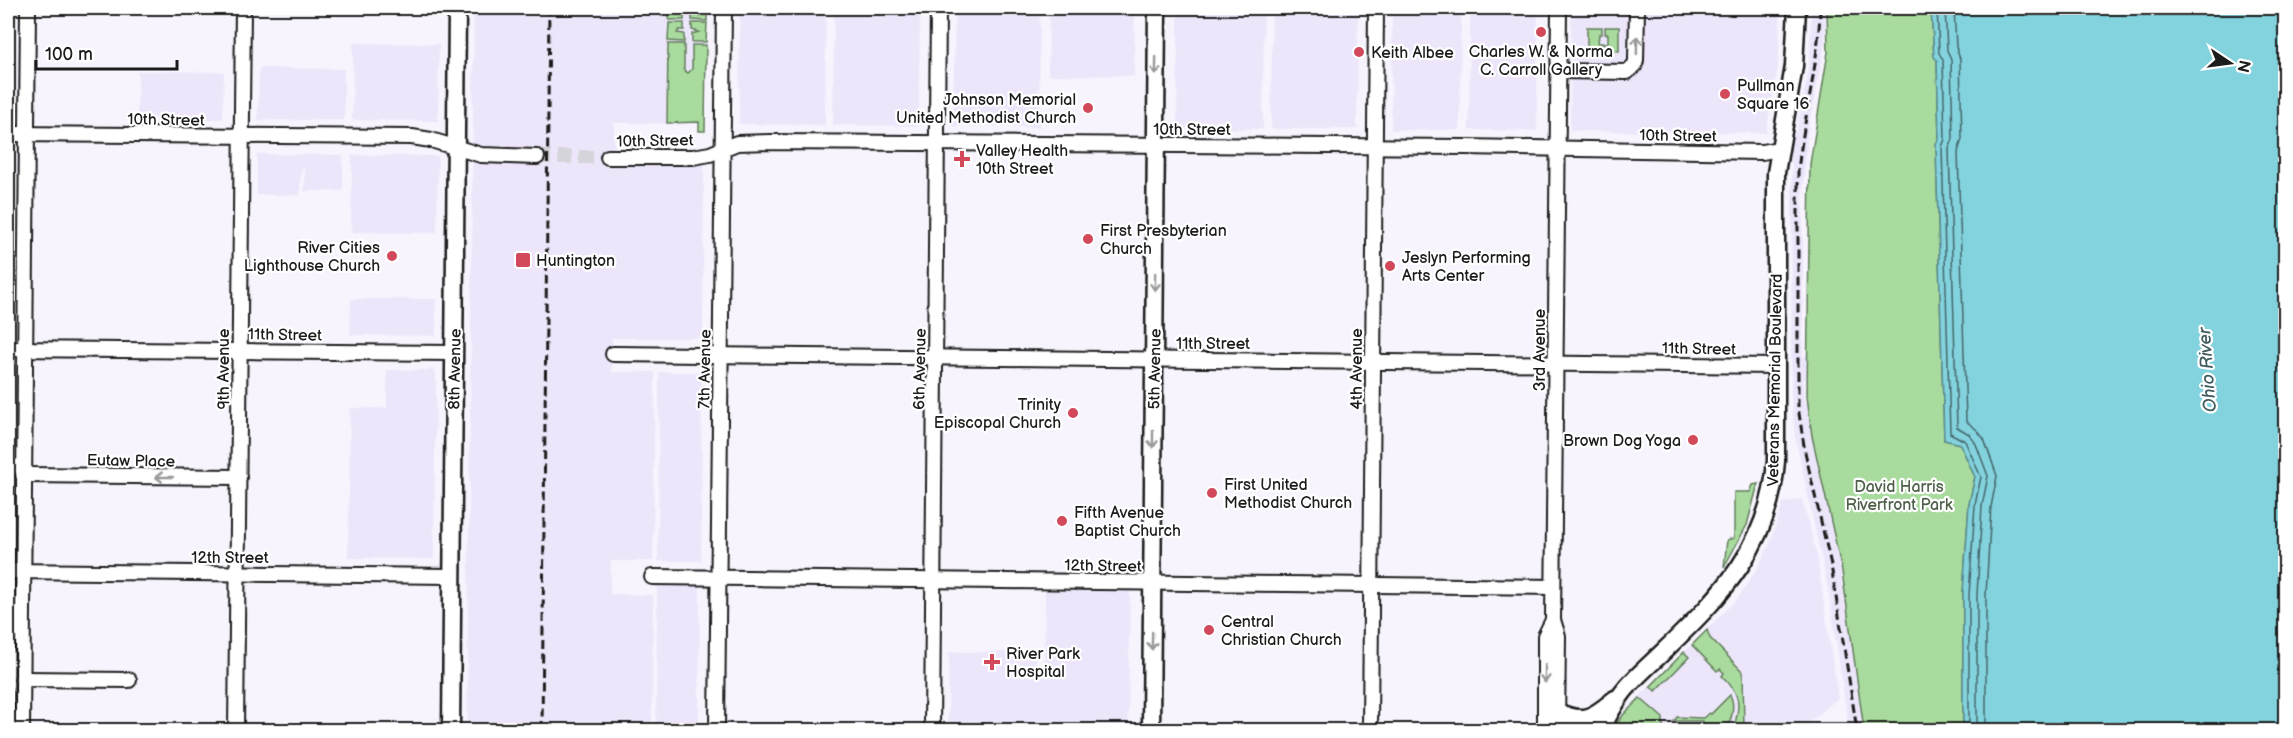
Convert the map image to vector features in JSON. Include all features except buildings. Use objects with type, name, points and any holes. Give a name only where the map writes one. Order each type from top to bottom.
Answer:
[{"type":"main road","name":"8th Avenue","points":[[451,730],[457,8]]},
{"type":"main road","name":"5th Avenue","points":[[1151,730],[1157,8]]},
{"type":"main road","name":"Veterans Memorial Boulevard","points":[[1600,730],[1621,695],[1718,598],[1743,564],[1762,525],[1774,483],[1777,366],[1776,173],[1794,66],[1797,8]]},
{"type":"main road","points":[[1558,712],[1573,718],[1590,717],[1621,695]]},
{"type":"street","points":[[22,730],[23,572],[27,472],[25,349],[28,8]]},
{"type":"street","name":"9th Avenue","points":[[236,730],[243,8]]},
{"type":"street","name":"7th Avenue","points":[[717,730],[724,8]]},
{"type":"street","name":"6th Avenue","points":[[932,730],[938,8]]},
{"type":"street","name":"4th Avenue","points":[[1370,730],[1376,8]]},
{"type":"street","name":"3rd Avenue","points":[[1557,730],[1558,636],[1553,620],[1553,587],[1558,8]]},
{"type":"street","points":[[1558,71],[1627,72],[1632,70],[1636,60],[1637,8]]},
{"type":"street","name":"10th Street","points":[[8,134],[411,137],[431,140],[489,156],[537,157]]},
{"type":"street","name":"10th Street","points":[[608,157],[693,157],[746,142],[1374,146],[1758,152],[1779,149]]},
{"type":"street","name":"11th Street","points":[[8,349],[454,353]]},
{"type":"street","name":"11th Street","points":[[613,354],[1777,366]]},
{"type":"street","name":"Eutaw Place","points":[[8,466],[27,472],[239,477]]},
{"type":"street","name":"12th Street","points":[[8,572],[452,576]]},
{"type":"street","name":"12th Street","points":[[652,577],[1553,587]]},
{"type":"street","name":"3rd Avenue","points":[[1545,730],[1545,636],[1553,620]]},
{"type":"street","points":[[22,679],[129,680]]},
{"type":"shaded area","points":[[474,8],[706,8],[705,124],[614,123],[614,157],[704,158],[703,338],[612,338],[612,372],[655,372],[653,561],[611,561],[610,594],[653,595],[652,730],[467,730]]},
{"type":"shaded area","points":[[740,8],[826,8],[825,125],[739,124]]},
{"type":"shaded area","points":[[834,8],[920,8],[919,126],[833,125]]},
{"type":"shaded area","points":[[955,8],[1040,8],[1039,127],[953,126]]},
{"type":"shaded area","points":[[1049,8],[1135,8],[1134,76],[1048,75]]},
{"type":"shaded area","points":[[1178,8],[1264,8],[1263,129],[1177,128]]},
{"type":"shaded area","points":[[1272,8],[1358,8],[1357,129],[1271,129]]},
{"type":"shaded area","points":[[1392,8],[1461,8],[1460,130],[1391,130]]},
{"type":"shaded area","points":[[1470,8],[1538,8],[1537,131],[1469,130]]},
{"type":"shaded area","points":[[1571,8],[1781,8],[1778,66],[1766,133],[1570,131]]},
{"type":"shaded area","points":[[1811,8],[1826,8],[1825,44],[1808,129],[1803,191],[1803,356],[1818,356],[1817,372],[1803,380],[1804,401],[1808,401],[1812,434],[1843,573],[1864,730],[1849,730],[1829,594],[1795,437],[1791,394],[1792,163],[1786,159],[1789,137],[1796,132],[1806,83],[1810,55]]},
{"type":"shaded area","points":[[353,43],[439,44],[438,121],[352,120]]},
{"type":"shaded area","points":[[259,68],[344,69],[344,120],[258,120]]},
{"type":"shaded area","points":[[138,71],[224,72],[223,119],[137,119]]},
{"type":"shaded area","points":[[257,154],[343,155],[343,191],[304,191],[305,170],[301,169],[300,195],[257,195]]},
{"type":"shaded area","points":[[352,155],[438,156],[437,233],[351,232]]},
{"type":"shaded area","points":[[351,299],[436,299],[436,336],[350,335]]},
{"type":"shaded area","points":[[387,370],[436,370],[434,559],[348,558],[350,408],[387,408]]},
{"type":"shaded area","points":[[659,372],[702,372],[701,561],[658,561]]},
{"type":"shaded area","points":[[1802,499],[1817,555],[1838,698],[1800,730],[1610,730],[1638,698],[1738,598],[1769,546],[1783,503]]},
{"type":"shaded area","points":[[657,584],[700,585],[699,730],[656,730]]},
{"type":"shaded area","name":"River Park Hospital","points":[[1045,588],[1130,590],[1128,730],[948,730],[949,652],[1036,652],[1036,671],[1044,671]]},
{"type":"green space","points":[[669,8],[684,8],[684,20],[669,20]]},
{"type":"green space","points":[[693,8],[707,8],[707,21],[692,20]]},
{"type":"green space","name":"David Harris Riverfront Park","points":[[1827,8],[1931,8],[1934,56],[1937,60],[1939,139],[1936,144],[1944,440],[1960,444],[1975,477],[1969,504],[1963,594],[1963,730],[1864,730],[1842,571],[1812,436],[1807,396],[1810,164],[1828,52]]},
{"type":"green space","points":[[669,23],[684,23],[684,30],[679,30],[677,33],[684,34],[684,42],[668,41]]},
{"type":"green space","points":[[692,23],[707,23],[706,42],[692,42],[692,34],[699,32],[692,30]]},
{"type":"green space","points":[[1587,27],[1602,27],[1598,43],[1602,43],[1602,50],[1587,50]]},
{"type":"green space","points":[[1605,27],[1619,27],[1619,51],[1604,50],[1604,43],[1608,43]]},
{"type":"green space","points":[[668,44],[684,44],[684,70],[688,73],[692,69],[692,45],[706,45],[705,131],[699,131],[699,122],[667,123]]},
{"type":"green space","points":[[1758,484],[1747,525],[1724,567],[1727,540],[1734,538],[1734,492],[1750,492],[1753,485]]},
{"type":"green space","points":[[1707,630],[1710,638],[1743,672],[1744,730],[1733,730],[1738,700],[1733,689],[1722,676],[1724,673],[1720,669],[1717,671],[1692,645]]},
{"type":"green space","points":[[1684,652],[1689,657],[1656,691],[1650,687]]},
{"type":"green space","points":[[1730,695],[1733,708],[1727,730],[1703,730],[1703,721],[1674,721],[1677,717],[1703,718],[1711,714]]},
{"type":"green space","points":[[1640,698],[1663,718],[1663,728],[1666,730],[1612,730],[1624,714]]},
{"type":"water","name":"Ohio River","points":[[1931,8],[2285,8],[2285,730],[1963,730],[1963,594],[1969,504],[1975,477],[1960,444],[1944,440],[1936,144],[1939,139],[1937,60],[1934,57]]},
{"type":"tunnel","points":[[537,157],[608,157]]},
{"type":"railway","points":[[542,730],[549,8]]},
{"type":"railway","points":[[1820,8],[1817,49],[1798,171],[1798,407],[1805,452],[1831,565],[1857,730]]},
{"type":"place","name":"Charles W. & Norma C. Carroll Gallery","points":[[1541,32]]},
{"type":"place","name":"Keith Albee","points":[[1359,52]]},
{"type":"place","name":"Pullman Square 16","points":[[1725,94]]},
{"type":"place","name":"Johnson Memorial United Methodist Church","points":[[1088,108]]},
{"type":"place","name":"Valley Health 10th Street","points":[[962,159]]},
{"type":"place","name":"First Presbyterian Church","points":[[1088,239]]},
{"type":"place","name":"River Cities Lighthouse Church","points":[[392,256]]},
{"type":"place","name":"Huntington","points":[[523,260]]},
{"type":"place","name":"Jeslyn Performing Arts Center","points":[[1390,266]]},
{"type":"place","name":"Trinity Episcopal Church","points":[[1073,413]]},
{"type":"place","name":"Brown Dog Yoga","points":[[1693,440]]},
{"type":"place","name":"First United Methodist Church","points":[[1212,493]]},
{"type":"place","name":"Fifth Avenue Baptist Church","points":[[1062,521]]},
{"type":"place","name":"Central Christian Church","points":[[1209,630]]},
{"type":"place","name":"River Park Hospital","points":[[992,662]]}]
